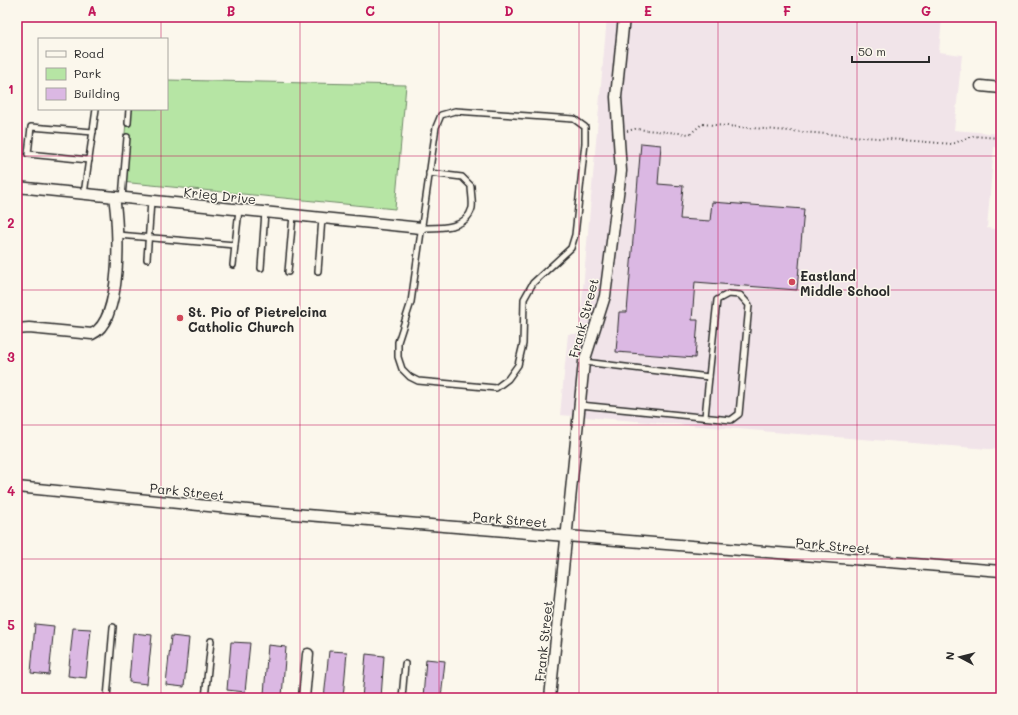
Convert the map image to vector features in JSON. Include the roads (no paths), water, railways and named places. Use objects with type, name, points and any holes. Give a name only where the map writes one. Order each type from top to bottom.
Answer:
[{"type":"street","name":"Frank Street","points":[[550,698],[584,362],[605,296],[621,171],[616,97],[624,17]]},
{"type":"street","points":[[981,86],[1001,88]]},
{"type":"street","name":"Krieg Drive","points":[[17,187],[421,228]]},
{"type":"street","points":[[17,329],[29,328],[92,334],[98,332],[107,318],[115,288],[118,235],[118,198]]},
{"type":"street","name":"Park Street","points":[[17,487],[269,512],[1001,571]]},
{"type":"street","points":[[304,698],[308,654]]},
{"type":"lane","points":[[84,194],[96,110]]},
{"type":"lane","points":[[128,123],[129,110]]},
{"type":"lane","points":[[455,111],[574,119],[585,127],[585,143],[576,227],[571,248],[533,283],[524,299],[523,344],[518,365],[508,378],[496,388],[418,381],[410,377],[402,369],[398,358],[398,342],[411,302],[429,173],[436,127],[441,115],[455,111]]},
{"type":"lane","points":[[89,160],[28,154],[31,127],[93,132]]},
{"type":"lane","points":[[118,198],[127,137]]},
{"type":"lane","points":[[421,228],[440,228],[457,225],[468,218],[472,207],[471,186],[462,177],[429,173]]},
{"type":"lane","points":[[147,259],[151,201]]},
{"type":"lane","points":[[233,265],[239,210]]},
{"type":"lane","points":[[261,268],[265,212]]},
{"type":"lane","points":[[288,272],[293,215]]},
{"type":"lane","points":[[318,271],[322,218]]},
{"type":"lane","points":[[118,235],[235,245]]},
{"type":"lane","points":[[580,405],[732,420],[739,414],[749,305],[740,295],[728,294],[717,300],[704,417]]},
{"type":"lane","points":[[584,362],[709,377]]},
{"type":"lane","points":[[107,698],[113,627]]},
{"type":"lane","points":[[206,698],[211,641]]},
{"type":"lane","points":[[402,698],[405,664]]},
{"type":"place","name":"Eastland Middle School","points":[[792,282]]},
{"type":"place","name":"St. Pio of Pietrelcina Catholic Church","points":[[180,318]]}]
